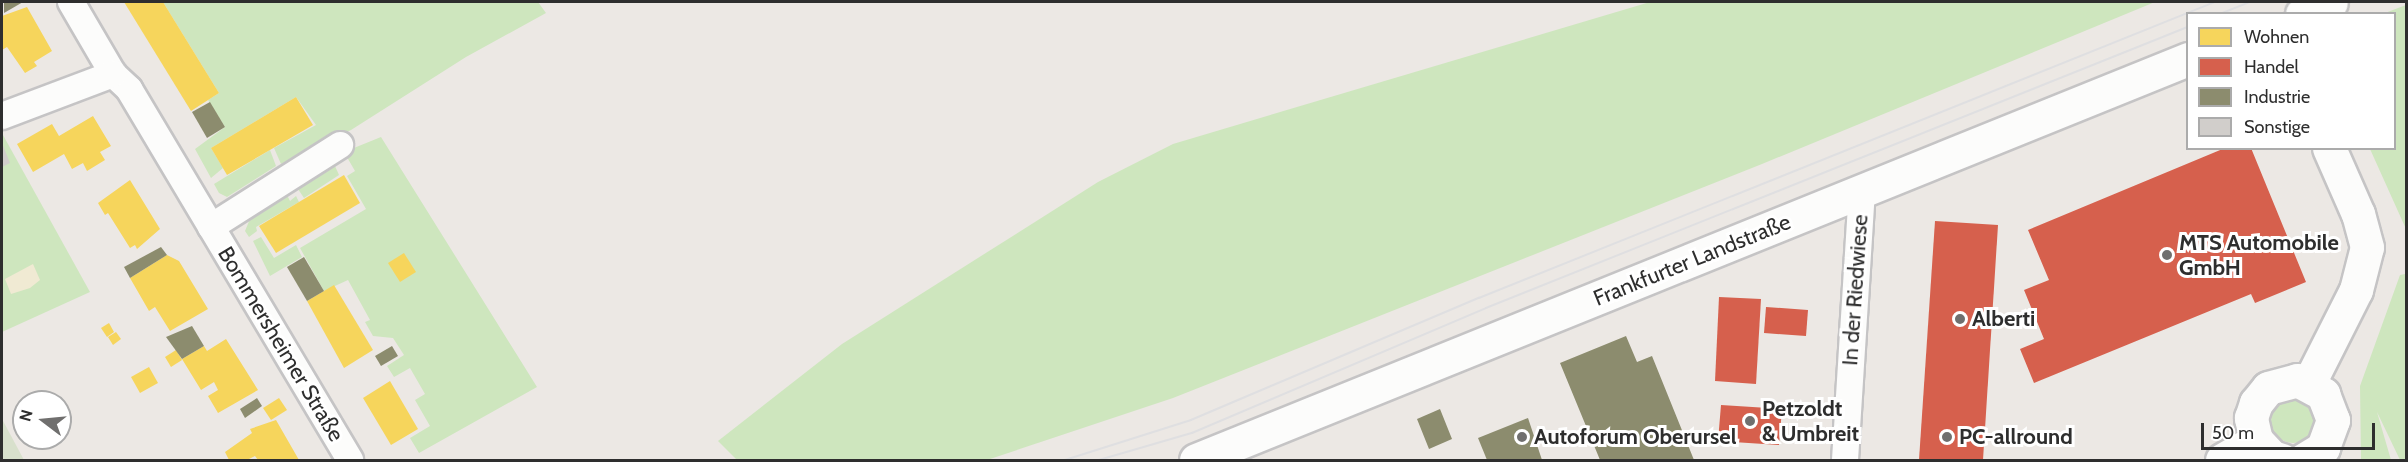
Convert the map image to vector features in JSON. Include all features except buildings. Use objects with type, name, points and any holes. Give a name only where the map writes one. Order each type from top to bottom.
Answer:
[{"type":"main road","points":[[2307,12],[2331,2]]},
{"type":"main road","name":"Frankfurter Landstraße","points":[[1196,460],[2186,59]]},
{"type":"main road","points":[[2309,384],[2356,290],[2367,248],[2358,214],[2329,150]]},
{"type":"main road","points":[[2282,460],[2272,457],[2256,440],[2251,418],[2259,397],[2284,381],[2309,384],[2328,401],[2333,420],[2328,440],[2313,458]]},
{"type":"main road","points":[[2222,460],[2256,440]]},
{"type":"street","name":"Bommersheimer Straße","points":[[71,2],[113,74],[129,89],[350,460]]},
{"type":"street","points":[[2,116],[113,74]]},
{"type":"street","name":"Bommersheimer Straße","points":[[212,227],[340,145]]},
{"type":"street","name":"In der Riedwiese","points":[[1845,460],[1862,191]]},
{"type":"green space","points":[[163,2],[538,2],[546,13],[466,57],[351,130],[281,164],[274,148],[316,125],[296,97],[211,148],[223,168],[211,178],[195,149],[225,127],[208,100],[219,93]]},
{"type":"green space","points":[[1650,2],[2155,2],[1762,164],[1173,398],[987,460],[737,460],[718,441],[842,344],[1098,182],[1173,144]]},
{"type":"green space","points":[[2406,5],[2406,229],[2370,150],[2396,150],[2396,12],[2388,12]]},
{"type":"green space","points":[[2,135],[90,292],[2,332]]},
{"type":"green space","points":[[381,137],[537,387],[419,453],[410,438],[430,426],[415,400],[425,394],[410,368],[394,377],[387,366],[404,355],[393,338],[373,336],[365,322],[370,320],[348,280],[324,291],[300,248],[366,209],[347,176],[355,171],[344,152]]},
{"type":"green space","points":[[270,150],[276,166],[227,197],[219,193],[214,184]]},
{"type":"green space","points":[[335,166],[339,175],[304,198],[298,189]]},
{"type":"green space","points":[[287,195],[290,201],[296,196],[299,202],[256,227],[257,231],[249,237],[245,231],[250,219]]},
{"type":"green space","points":[[261,237],[274,258],[296,245],[302,257],[270,276],[253,241]]},
{"type":"green space","points":[[2405,274],[2406,460],[2400,460],[2377,412],[2391,460],[2361,460],[2360,386],[2400,275]]},
{"type":"green space","points":[[2293,399],[2309,405],[2315,421],[2309,437],[2293,443],[2277,437],[2271,421],[2277,405]]},
{"type":"green space","points":[[2,419],[12,438],[12,450],[19,450],[24,460],[2,460]]},
{"type":"sand","points":[[33,264],[40,280],[30,288],[11,294],[5,279]]},
{"type":"tram line","points":[[2190,12],[2215,2]]},
{"type":"tram line","points":[[2225,12],[2250,2]]},
{"type":"tram line","points":[[1065,460],[1191,420],[1479,298],[2186,14]]},
{"type":"tram line","points":[[1099,460],[1192,433],[1486,308],[2186,28]]},
{"type":"place","name":"MTS Automobile GmbH","points":[[2167,255]]},
{"type":"place","name":"Alberti","points":[[1960,319]]},
{"type":"place","name":"Petzoldt & Umbreit","points":[[1750,421]]},
{"type":"place","name":"Autoforum Oberursel","points":[[1522,437]]},
{"type":"place","name":"PC-allround","points":[[1947,437]]}]
